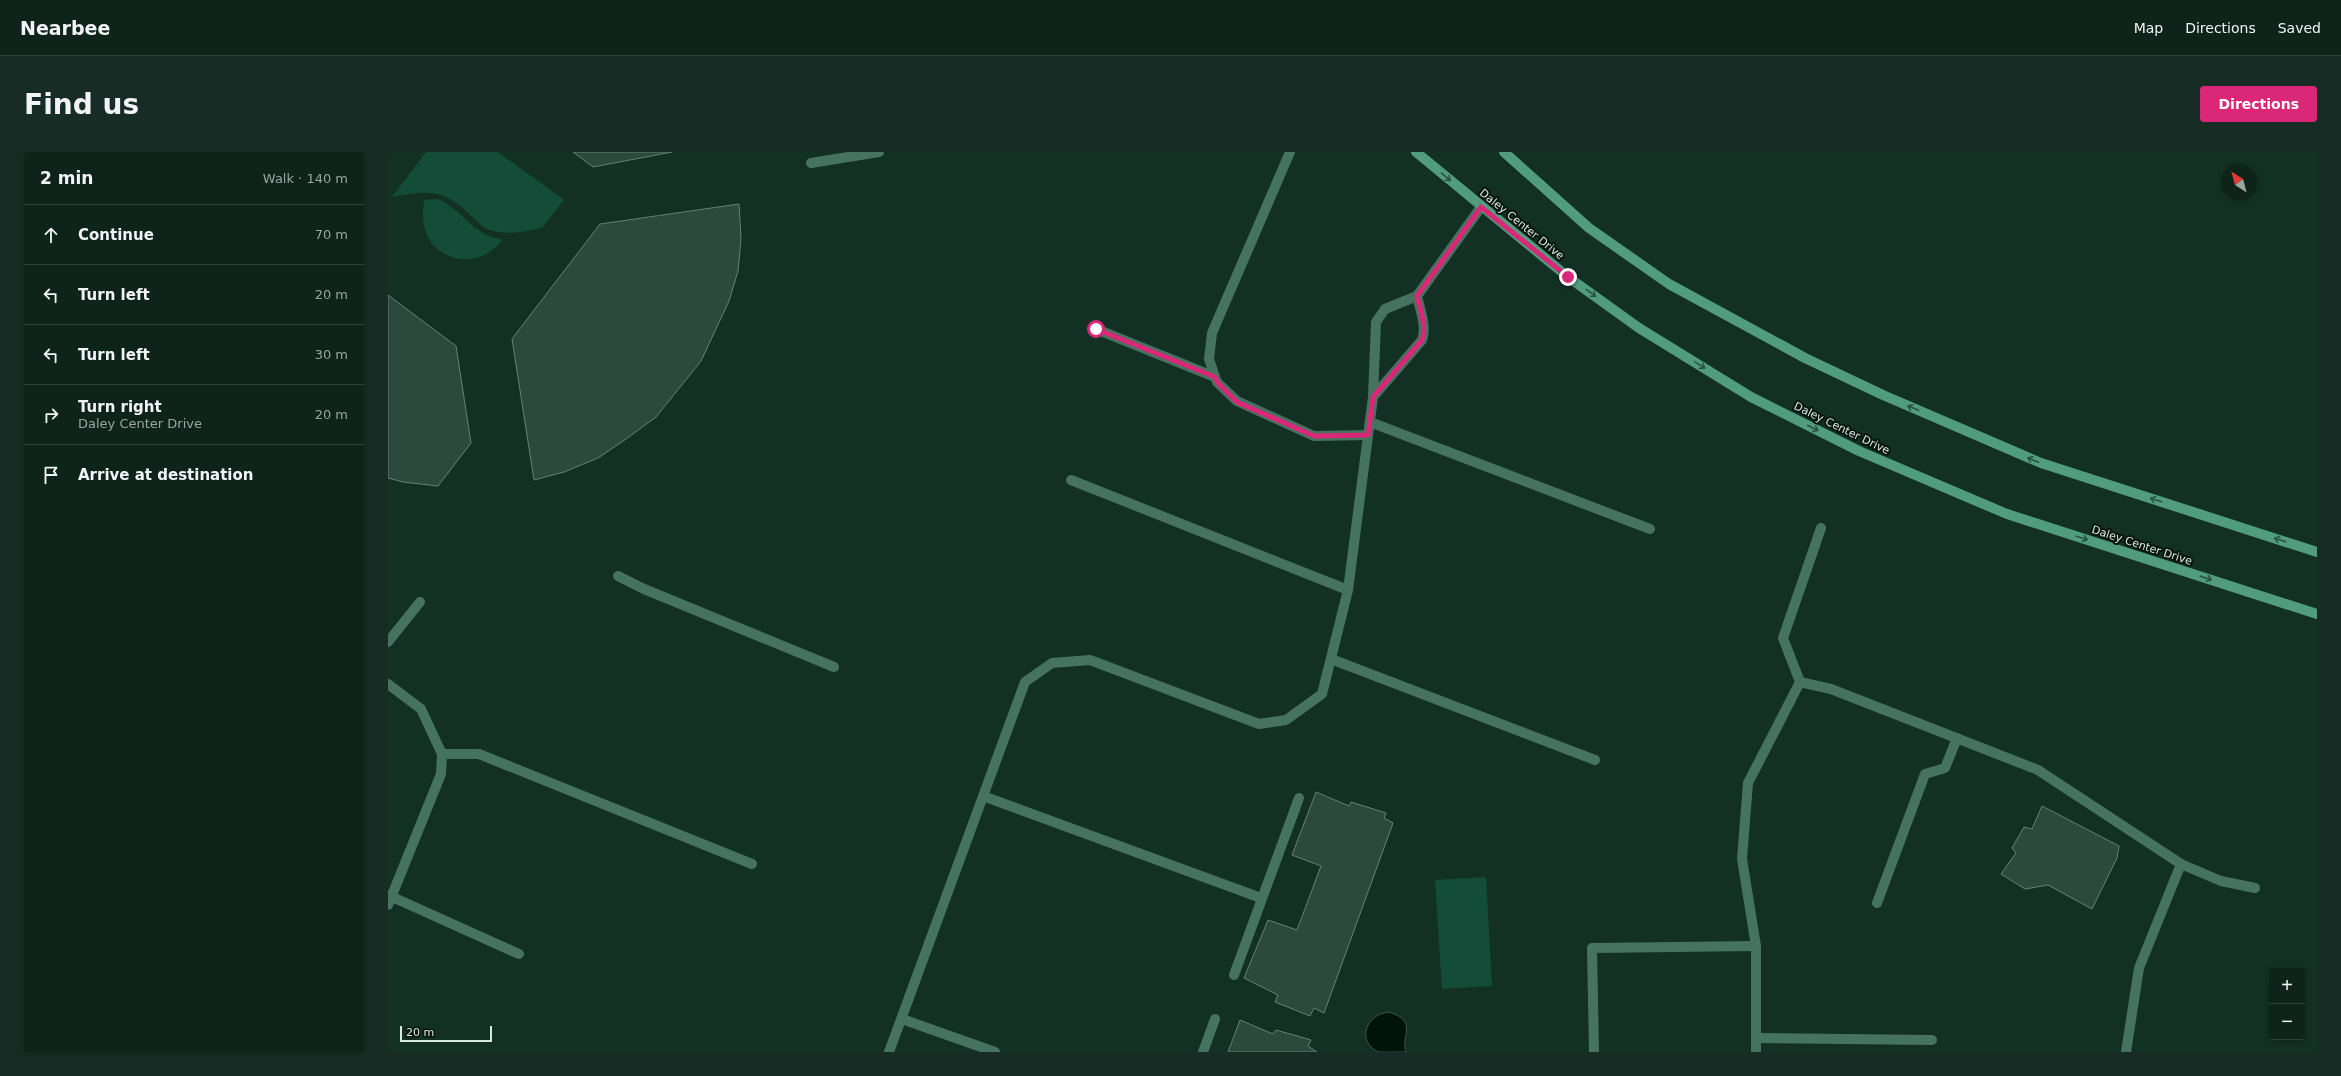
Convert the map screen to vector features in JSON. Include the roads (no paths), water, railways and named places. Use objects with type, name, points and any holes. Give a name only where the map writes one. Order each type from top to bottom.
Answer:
[{"type":"main road","name":"Daley Center Drive","points":[[1416,152],[1568,277],[1639,328],[1751,397],[1859,452],[2006,514],[2317,614]]},
{"type":"main road","points":[[1504,152],[1589,228],[1669,284],[1805,358],[1883,395],[2041,463],[2317,552]]},
{"type":"street","points":[[811,163],[879,152]]},
{"type":"street","points":[[1290,152],[1212,333],[1209,359],[1217,382],[1237,402],[1314,436],[1368,435]]},
{"type":"street","points":[[889,1052],[1025,682],[1052,663],[1090,660],[1259,724],[1286,720],[1322,694],[1348,590],[1373,397],[1376,322],[1385,309],[1417,296],[1481,207]]},
{"type":"street","points":[[1373,397],[1422,340],[1424,324],[1417,296]]},
{"type":"street","points":[[1096,329],[1215,377]]},
{"type":"street","points":[[1370,422],[1650,529]]},
{"type":"street","points":[[1071,480],[1348,590]]},
{"type":"street","points":[[1756,1052],[1756,946],[1742,859],[1748,783],[1800,682],[1783,638],[1821,528]]},
{"type":"street","points":[[618,576],[644,589],[834,667]]},
{"type":"street","points":[[388,642],[420,602]]},
{"type":"street","points":[[1331,659],[1595,760]]},
{"type":"street","points":[[1800,682],[1831,689],[2038,770],[2181,864],[2221,881],[2255,888]]},
{"type":"street","points":[[388,684],[421,709],[442,754],[441,774],[389,899],[519,954]]},
{"type":"street","points":[[1877,903],[1925,774],[1945,768],[1957,738]]},
{"type":"street","points":[[442,754],[479,754],[752,864]]},
{"type":"street","points":[[983,796],[1261,898]]},
{"type":"street","points":[[1234,975],[1299,798]]},
{"type":"street","points":[[2126,1052],[2139,968],[2181,864]]},
{"type":"street","points":[[1594,1052],[1592,948],[1756,946]]},
{"type":"street","points":[[902,1019],[995,1052]]},
{"type":"street","points":[[1203,1052],[1215,1019]]},
{"type":"street","points":[[1757,1038],[1932,1040]]}]
